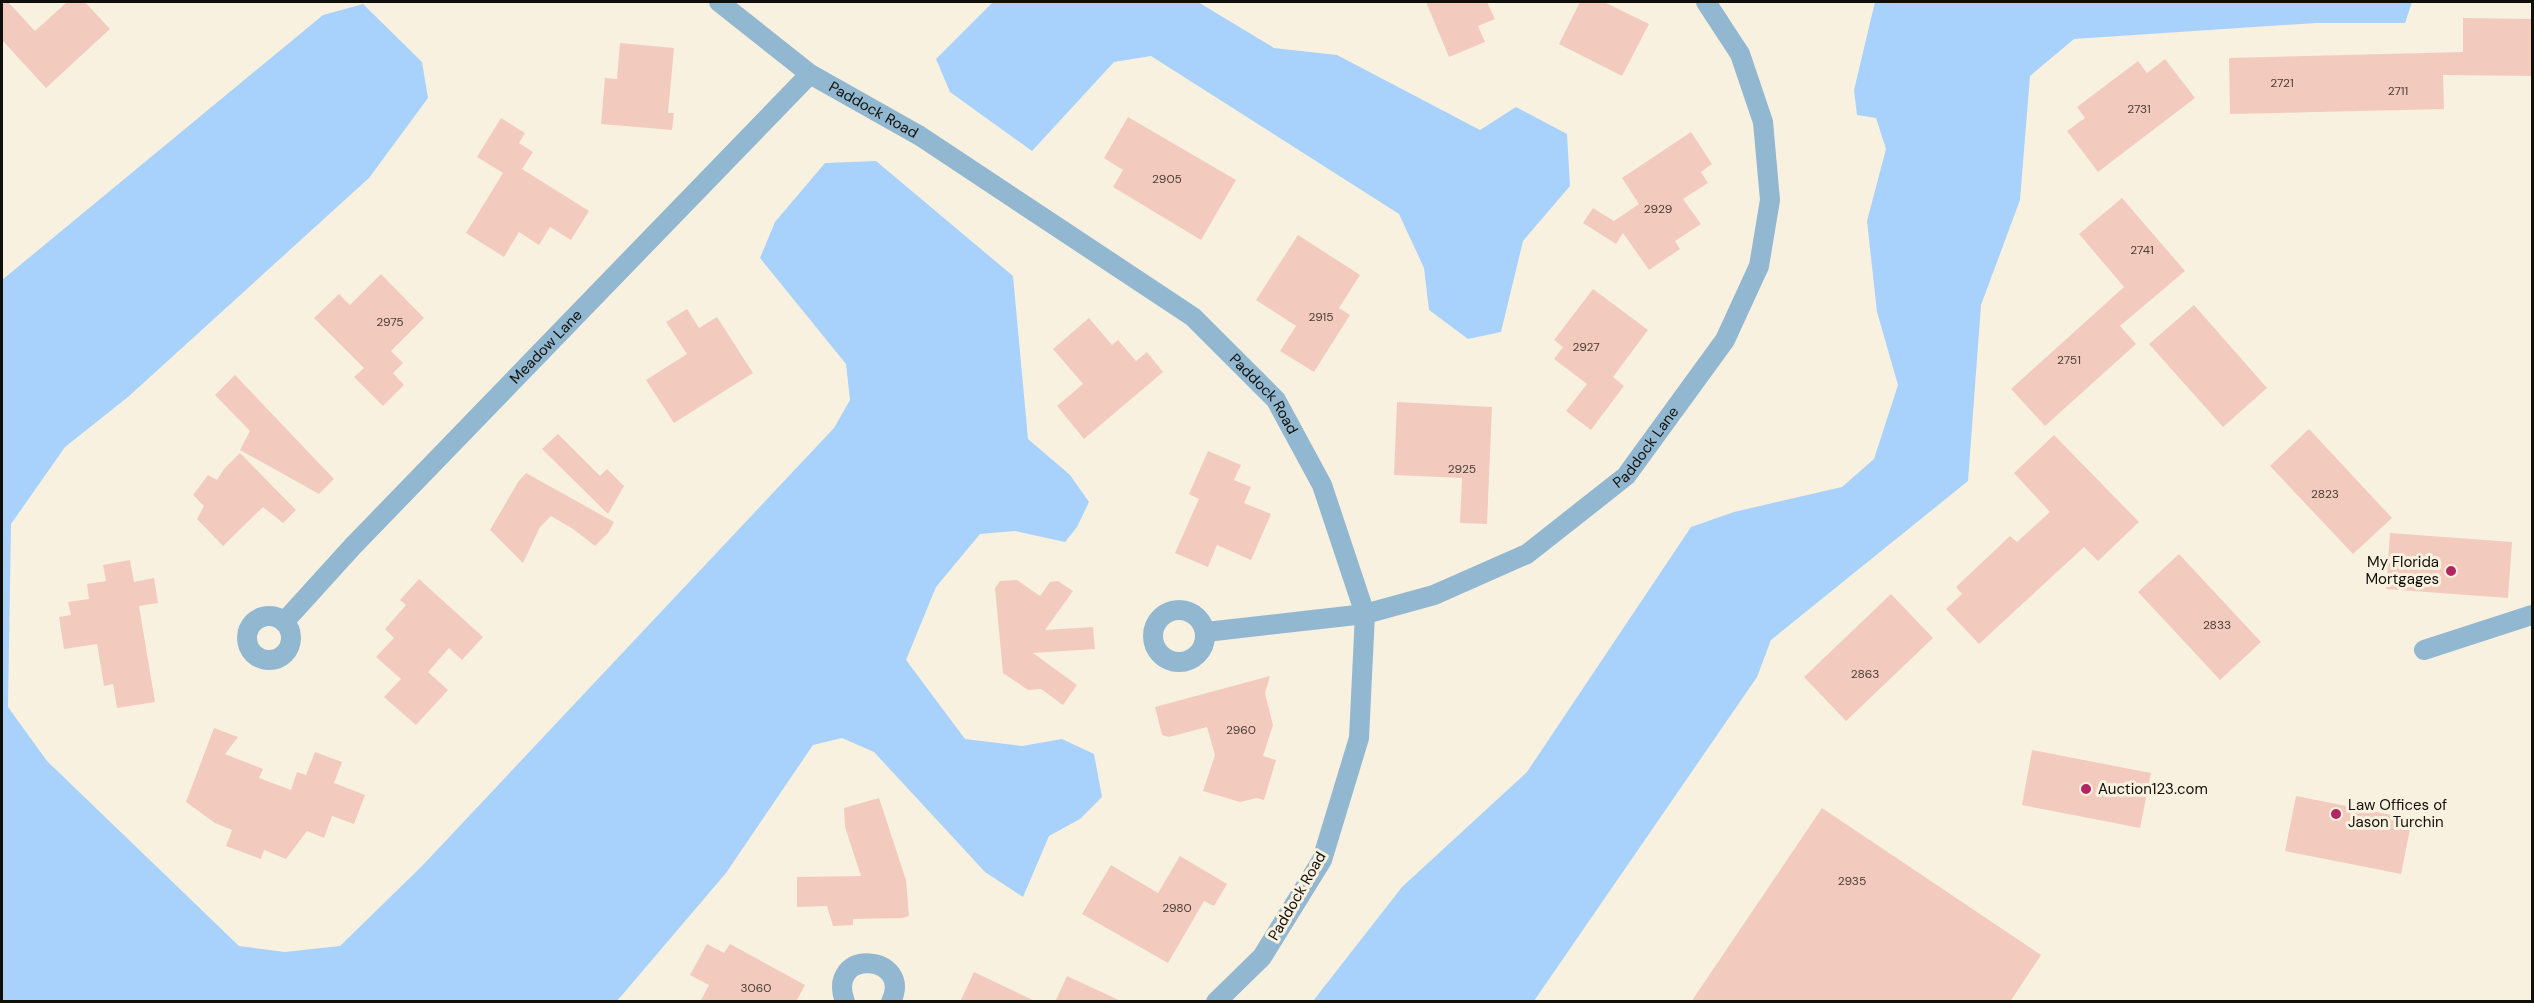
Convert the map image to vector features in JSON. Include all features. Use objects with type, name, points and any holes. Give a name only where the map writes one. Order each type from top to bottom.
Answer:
[{"type":"street","name":"Paddock Road","points":[[719,2],[810,74],[920,136],[1193,317],[1276,400],[1322,485],[1365,614],[1359,738],[1322,860],[1262,957],[1216,1002]]},
{"type":"street","name":"Paddock Lane","points":[[1206,633],[1365,614],[1434,595],[1527,554],[1626,476],[1725,339],[1759,266],[1770,200],[1763,122],[1740,54],[1706,2]]},
{"type":"street","name":"Meadow Lane","points":[[284,622],[353,546],[810,74]]},
{"type":"street","points":[[2424,650],[2532,615]]},
{"type":"street","points":[[845,1002],[842,982],[847,972],[864,962],[884,967],[891,975],[895,984],[891,1002]]},
{"type":"water","points":[[993,2],[1198,2],[1274,48],[1337,55],[1480,130],[1516,107],[1567,134],[1570,186],[1523,241],[1501,332],[1468,339],[1429,310],[1424,268],[1399,214],[1151,56],[1114,62],[1032,151],[950,92],[936,59]]},
{"type":"water","points":[[1875,2],[2412,2],[2405,23],[2316,23],[2074,39],[2030,76],[2020,200],[1981,305],[1968,481],[1771,640],[1757,677],[1534,1001],[1313,1001],[1402,887],[1527,772],[1691,527],[1734,512],[1842,487],[1874,459],[1898,385],[1877,312],[1867,221],[1886,149],[1876,118],[1857,115],[1854,90]]},
{"type":"water","points":[[363,4],[422,62],[428,98],[369,178],[128,397],[65,447],[11,524],[8,707],[47,761],[239,946],[285,952],[340,946],[422,866],[834,428],[850,400],[846,364],[760,258],[775,222],[825,163],[876,161],[1013,276],[1028,439],[1070,475],[1089,502],[1077,527],[1065,542],[1015,531],[980,534],[936,587],[906,660],[965,739],[1022,746],[1062,739],[1094,754],[1102,797],[1080,819],[1049,836],[1023,897],[985,872],[874,752],[842,738],[813,745],[726,873],[617,1001],[2,1001],[2,280],[323,15]]},
{"type":"building","points":[[2,2],[8,2],[35,31],[67,2],[85,2],[110,29],[46,88],[2,40]]},
{"type":"building","points":[[1426,2],[1487,2],[1495,19],[1478,26],[1485,42],[1449,57]]},
{"type":"building","points":[[1580,2],[1604,2],[1649,24],[1622,76],[1559,44]]},
{"type":"building","points":[[2463,18],[2532,19],[2532,76],[2443,75],[2444,109],[2230,114],[2229,58],[2463,52]]},
{"type":"building","points":[[620,43],[674,48],[668,113],[674,113],[672,130],[601,124],[605,78],[617,79]]},
{"type":"building","points":[[2165,59],[2195,98],[2098,172],[2067,131],[2085,118],[2077,107],[2138,61],[2147,73]]},
{"type":"building","points":[[1128,117],[1236,180],[1201,240],[1113,187],[1123,170],[1104,158]]},
{"type":"building","points":[[501,118],[525,133],[519,143],[533,152],[522,169],[589,211],[571,240],[550,227],[539,245],[519,232],[504,257],[466,233],[503,173],[477,157]]},
{"type":"building","points":[[1691,132],[1712,164],[1701,172],[1708,183],[1683,199],[1701,224],[1675,241],[1680,249],[1649,270],[1623,233],[1616,244],[1583,223],[1593,208],[1614,221],[1639,204],[1622,178]]},
{"type":"building","points":[[2122,198],[2185,271],[2120,326],[2136,344],[2045,426],[2011,389],[2124,287],[2079,234]]},
{"type":"building","points":[[1298,235],[1360,275],[1339,308],[1350,315],[1314,372],[1280,351],[1296,326],[1256,300]]},
{"type":"building","points":[[381,274],[424,318],[391,351],[403,363],[393,373],[404,385],[383,406],[354,377],[364,368],[314,318],[339,294],[350,305]]},
{"type":"building","points":[[1593,289],[1648,330],[1613,377],[1624,386],[1591,430],[1566,411],[1587,384],[1554,359],[1563,347],[1554,340]]},
{"type":"building","points":[[2194,305],[2267,388],[2223,427],[2149,344]]},
{"type":"building","points":[[687,309],[699,328],[717,317],[753,373],[674,423],[646,380],[687,354],[666,322]]},
{"type":"building","points":[[1089,318],[1112,345],[1118,340],[1136,361],[1147,352],[1163,372],[1084,439],[1057,406],[1083,384],[1053,349]]},
{"type":"building","points":[[235,375],[334,479],[319,494],[240,450],[250,431],[215,395]]},
{"type":"building","points":[[1397,402],[1492,407],[1487,524],[1460,523],[1462,478],[1394,475]]},
{"type":"building","points":[[2309,429],[2392,518],[2353,554],[2270,466]]},
{"type":"building","points":[[558,434],[600,476],[607,469],[624,486],[608,514],[542,449]]},
{"type":"building","points":[[2054,435],[2139,522],[2098,561],[2084,547],[1979,644],[1946,609],[1962,594],[1956,587],[2010,536],[2017,542],[2050,512],[2014,473]]},
{"type":"building","points":[[1208,451],[1241,465],[1234,480],[1251,487],[1244,503],[1271,514],[1251,560],[1217,545],[1208,567],[1175,553],[1199,499],[1189,494]]},
{"type":"building","points":[[240,453],[296,510],[283,523],[263,507],[223,546],[197,519],[204,506],[193,495],[208,475],[217,480],[224,469]]},
{"type":"building","points":[[526,473],[614,522],[608,533],[595,546],[551,516],[540,527],[523,563],[490,530],[518,482]]},
{"type":"building","points":[[2390,533],[2512,542],[2508,598],[2386,589]]},
{"type":"building","points":[[2179,554],[2261,642],[2220,680],[2138,592]]},
{"type":"building","points":[[130,560],[134,582],[154,578],[158,603],[139,606],[155,702],[117,708],[113,684],[104,686],[97,644],[64,649],[59,617],[71,615],[68,602],[89,599],[87,584],[106,581],[103,565]]},
{"type":"building","points":[[419,579],[483,637],[462,660],[449,648],[428,672],[448,690],[416,725],[384,697],[401,679],[376,657],[394,638],[385,629],[406,605],[400,600]]},
{"type":"building","points":[[1017,580],[1040,596],[1050,582],[1058,581],[1073,591],[1045,630],[1093,627],[1095,649],[1033,653],[1077,685],[1063,705],[1041,689],[1028,690],[1003,673],[995,588],[1000,581]]},
{"type":"building","points":[[1891,594],[1933,638],[1846,721],[1804,677]]},
{"type":"building","points":[[1270,676],[1265,693],[1273,725],[1263,756],[1276,760],[1264,800],[1257,798],[1240,802],[1203,791],[1215,755],[1207,727],[1169,737],[1162,735],[1155,707]]},
{"type":"building","points":[[214,728],[238,737],[225,754],[263,769],[259,778],[291,790],[297,772],[306,775],[315,752],[342,762],[334,783],[365,795],[354,824],[332,816],[324,838],[307,831],[286,859],[264,850],[261,859],[226,846],[232,830],[215,823],[186,802]]},
{"type":"building","name":"Auction123.com","points":[[2032,750],[2151,773],[2140,828],[2022,805]]},
{"type":"building","points":[[2296,796],[2412,819],[2401,874],[2285,851]]},
{"type":"building","points":[[879,798],[906,880],[909,916],[853,919],[853,925],[833,926],[827,906],[797,907],[797,877],[861,876],[845,827],[844,808]]},
{"type":"building","points":[[1822,808],[2041,955],[2010,1002],[1691,1002]]},
{"type":"building","points":[[1180,856],[1227,884],[1214,906],[1204,901],[1168,963],[1082,914],[1111,865],[1158,893]]},
{"type":"building","points":[[707,944],[724,953],[730,944],[805,985],[796,1002],[700,1002],[709,985],[690,975]]},
{"type":"building","points":[[974,972],[1037,1002],[960,1002]]},
{"type":"building","points":[[1067,976],[1123,1002],[1055,1002]]},
{"type":"place","name":"My Florida Mortgages","points":[[2451,571]]},
{"type":"place","name":"Auction123.com","points":[[2086,789]]},
{"type":"place","name":"Law Offices of Jason Turchin","points":[[2336,814]]}]
